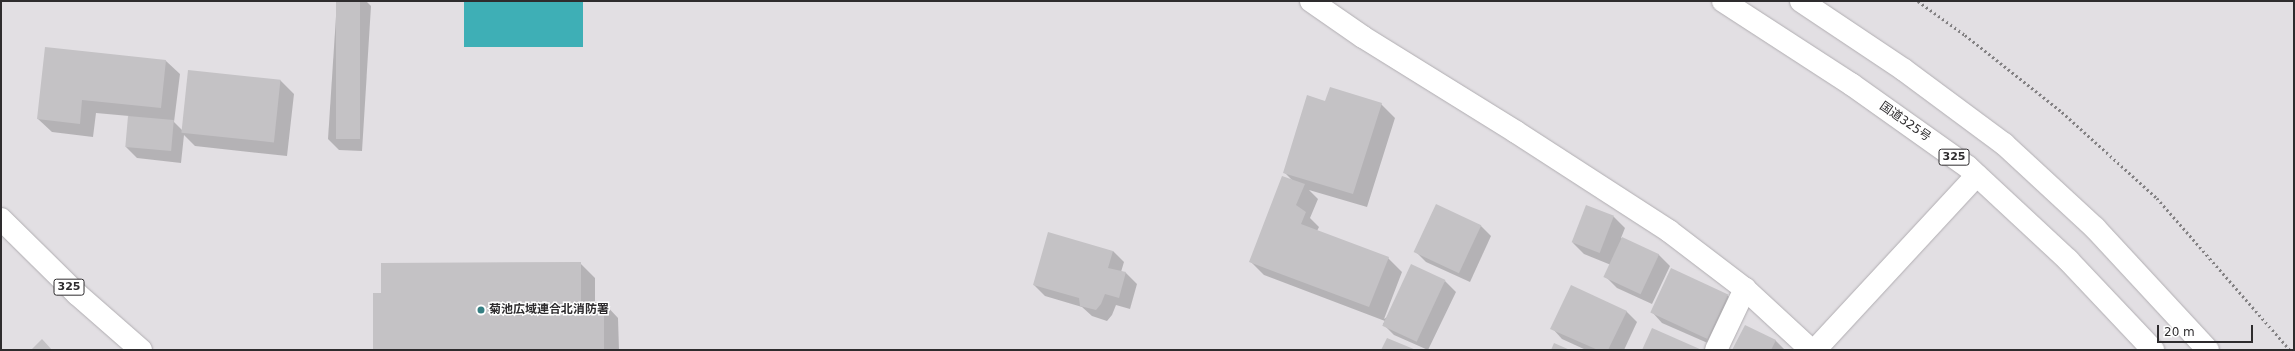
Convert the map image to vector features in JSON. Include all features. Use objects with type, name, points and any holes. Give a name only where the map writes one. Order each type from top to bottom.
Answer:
[{"type":"main road","points":[[1311,1],[1362,38],[1516,132],[1669,231],[1745,289],[1811,350]]},
{"type":"main road","name":"国道325号","points":[[1723,1],[1851,84],[1977,175],[2068,260],[2153,350]]},
{"type":"main road","points":[[1801,1],[1904,70],[2004,144],[2095,228],[2208,350]]},
{"type":"main road","points":[[1815,350],[1977,175]]},
{"type":"main road","name":"325","points":[[1,219],[76,294],[141,350]]},
{"type":"main road","points":[[1716,350],[1745,289]]},
{"type":"path","points":[[1918,1],[1965,35],[2062,112],[2157,198],[2290,350]]},
{"type":"water","points":[[464,1],[583,1],[583,47],[464,47]]},
{"type":"building","points":[[336,1],[360,1],[360,139],[336,139]]},
{"type":"building","points":[[45,47],[166,60],[161,108],[82,100],[80,124],[37,119]]},
{"type":"building","points":[[188,70],[280,80],[274,142],[181,133]]},
{"type":"building","points":[[1330,87],[1382,103],[1353,194],[1283,173],[1307,95],[1325,101]]},
{"type":"building","points":[[128,116],[174,120],[171,151],[125,147]]},
{"type":"building","points":[[1282,176],[1305,184],[1296,205],[1306,212],[1301,224],[1389,257],[1369,307],[1249,262]]},
{"type":"building","points":[[1436,204],[1481,225],[1459,273],[1414,252]]},
{"type":"building","points":[[1586,205],[1614,216],[1600,253],[1572,242]]},
{"type":"building","points":[[1048,232],[1113,251],[1108,268],[1126,272],[1119,298],[1105,294],[1101,304],[1096,310],[1080,306],[1079,298],[1033,285]]},
{"type":"building","points":[[1622,237],[1659,254],[1641,294],[1603,277]]},
{"type":"building","points":[[581,262],[581,302],[604,302],[604,350],[373,350],[373,293],[381,293],[381,263]]},
{"type":"building","points":[[1411,264],[1445,280],[1417,342],[1382,326]]},
{"type":"building","points":[[1671,268],[1728,295],[1707,339],[1650,312]]},
{"type":"building","points":[[1571,285],[1627,311],[1608,350],[1598,350],[1550,329]]},
{"type":"building","points":[[1745,325],[1776,340],[1771,350],[1732,350]]},
{"type":"building","points":[[1652,328],[1702,350],[1642,350]]},
{"type":"building","points":[[1387,338],[1416,350],[1381,350]]},
{"type":"building","points":[[42,339],[52,350],[31,350]]},
{"type":"building","points":[[1554,343],[1570,350],[1551,350]]},
{"type":"place","name":"菊池広域連合北消防署","points":[[481,310]]}]
